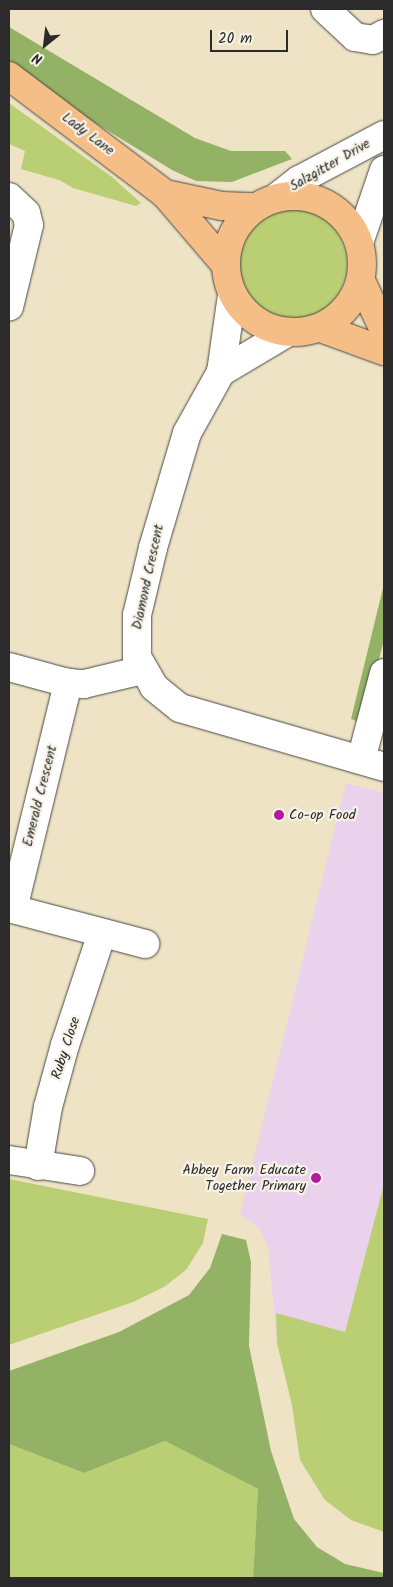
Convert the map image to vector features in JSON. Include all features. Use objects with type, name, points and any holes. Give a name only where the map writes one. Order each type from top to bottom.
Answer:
[{"type":"main road","name":"Lady Lane","points":[[9,76],[165,194],[225,264],[232,295]]},
{"type":"main road","name":"Lady Lane","points":[[165,194],[222,206],[300,197],[329,206],[348,221],[360,240]]},
{"type":"main road","points":[[225,264],[237,226],[266,202]]},
{"type":"main road","points":[[360,240],[361,281],[384,330]]},
{"type":"main road","points":[[321,328],[346,310],[361,281]]},
{"type":"main road","points":[[232,295],[258,321],[288,332],[321,328],[384,351]]},
{"type":"street","points":[[325,9],[356,37],[373,40],[384,34]]},
{"type":"street","name":"Salzgitter Drive","points":[[266,202],[299,180],[384,135]]},
{"type":"street","points":[[360,240],[384,170]]},
{"type":"street","points":[[9,197],[26,213],[29,224],[9,307]]},
{"type":"street","name":"Diamond Crescent","points":[[232,295],[221,372],[189,428],[153,548],[135,628],[137,657],[154,687],[180,708],[373,764],[384,672]]},
{"type":"street","name":"Diamond Crescent","points":[[221,372],[288,332]]},
{"type":"street","points":[[9,667],[68,683],[103,682],[143,670]]},
{"type":"street","name":"Emerald Crescent","points":[[68,683],[11,908],[145,944]]},
{"type":"street","name":"Ruby Close","points":[[38,1166],[48,1107],[65,1045],[102,933]]},
{"type":"street","points":[[9,1160],[80,1171]]},
{"type":"shaded area","name":"Abbey Farm Educate Together Primary","points":[[346,783],[384,793],[384,1532],[351,1520],[325,1500],[300,1460],[292,1405],[277,1343],[268,1246],[260,1229],[240,1215]]},
{"type":"green space","points":[[9,27],[195,138],[231,151],[285,151],[292,159],[232,182],[196,181],[172,170],[12,72],[9,69]]},
{"type":"green space","points":[[9,103],[112,177],[141,203],[136,206],[73,188],[59,180],[21,169],[25,151],[9,144]]},
{"type":"green space","points":[[292,209],[313,213],[331,225],[343,243],[347,264],[343,285],[331,303],[313,315],[292,319],[271,315],[253,303],[241,285],[237,264],[241,243],[253,225],[271,213]]},
{"type":"green space","points":[[384,584],[384,640],[362,723],[351,719]]},
{"type":"green space","points":[[9,1179],[208,1219],[203,1243],[186,1270],[164,1287],[133,1302],[9,1345]]},
{"type":"green space","points":[[384,1184],[384,1532],[351,1520],[325,1500],[300,1460],[292,1405],[277,1343],[276,1313],[345,1332]]},
{"type":"green space","points":[[222,1234],[246,1240],[251,1262],[249,1346],[271,1451],[294,1519],[317,1547],[345,1564],[384,1573],[384,1578],[253,1578],[258,1489],[165,1441],[84,1473],[9,1444],[9,1371],[119,1332],[189,1295],[210,1268]]},
{"type":"green space","points":[[165,1441],[258,1489],[253,1578],[9,1578],[9,1444],[84,1473]]},
{"type":"place","name":"Co-op Food","points":[[279,815]]},
{"type":"place","name":"Abbey Farm Educate Together Primary","points":[[316,1178]]}]
